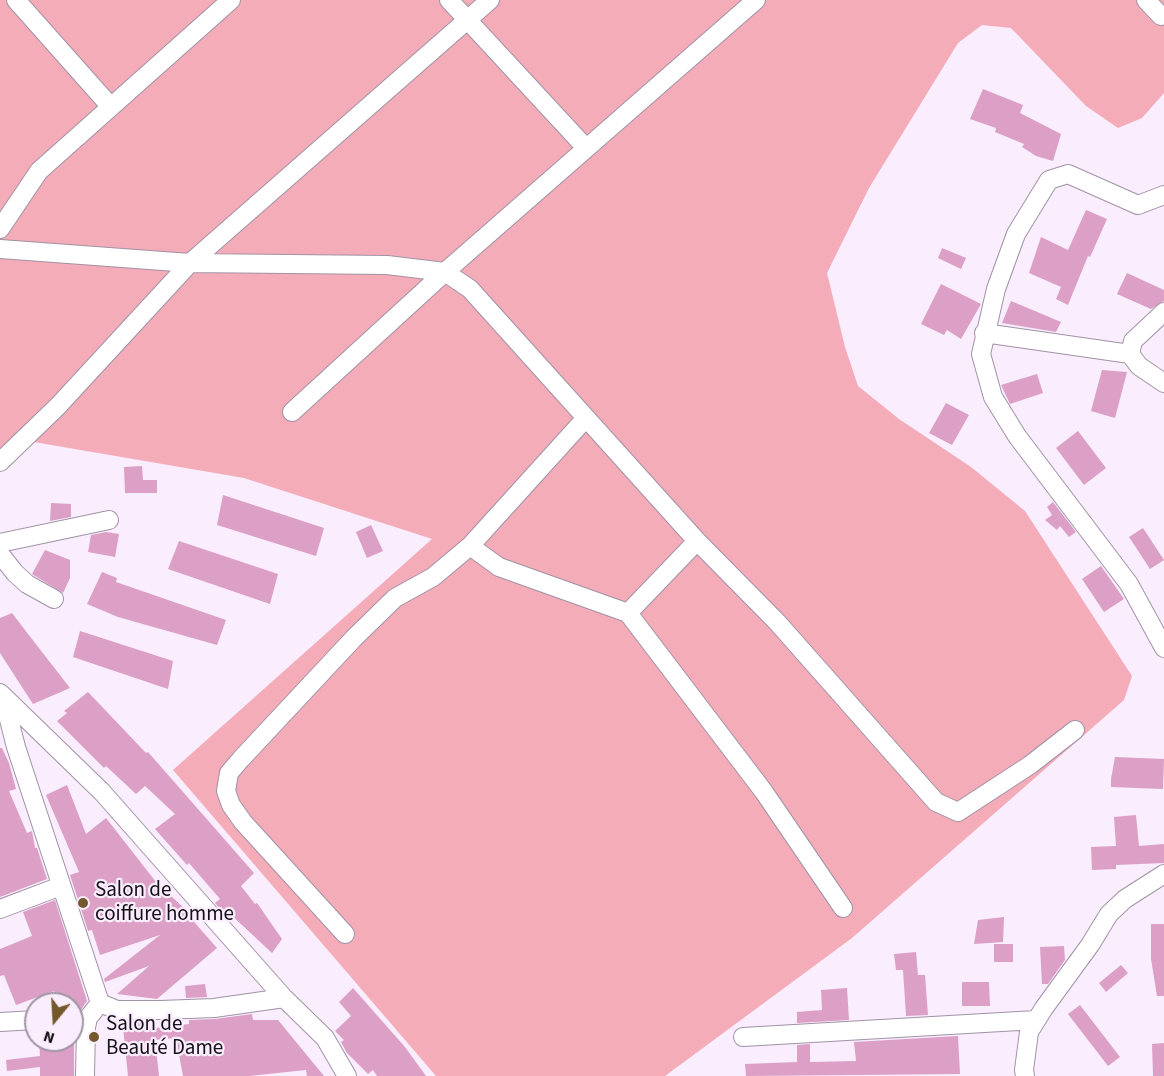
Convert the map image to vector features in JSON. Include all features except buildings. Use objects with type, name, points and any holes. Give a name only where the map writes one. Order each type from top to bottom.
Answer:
[{"type":"street","points":[[15,0],[111,107]]},
{"type":"street","points":[[0,229],[39,171],[231,0]]},
{"type":"street","points":[[449,0],[586,148]]},
{"type":"street","points":[[0,462],[58,405],[190,263],[490,0]]},
{"type":"street","points":[[292,412],[445,272],[756,0]]},
{"type":"street","points":[[1146,0],[1161,16]]},
{"type":"street","points":[[1164,195],[1138,205],[1068,174],[1049,180],[1016,234],[996,289],[981,354],[993,398],[1017,436],[1129,584],[1164,648]]},
{"type":"street","points":[[0,249],[190,263],[387,265],[445,272],[470,290],[697,541],[777,622],[936,802],[958,812],[1030,765],[1075,730]]},
{"type":"street","points":[[1130,354],[1133,341],[1164,312]]},
{"type":"street","points":[[984,333],[1130,354],[1139,366],[1164,383]]},
{"type":"street","points":[[345,934],[243,822],[231,805],[226,791],[229,773],[346,646],[395,598],[433,577],[470,546],[585,419]]},
{"type":"street","points":[[0,543],[109,520]]},
{"type":"street","points":[[628,613],[697,541]]},
{"type":"street","points":[[470,546],[499,567],[628,613],[764,792],[843,908]]},
{"type":"street","points":[[0,554],[27,584],[54,599]]},
{"type":"street","points":[[2,694],[16,747],[100,1003],[117,1010],[161,1011],[214,1008],[284,998]]},
{"type":"street","points":[[2,694],[102,792],[284,998],[325,1038],[347,1076]]},
{"type":"street","points":[[1025,1076],[1029,1032],[1036,1020],[1090,945],[1109,914],[1125,899],[1164,874]]},
{"type":"street","points":[[0,909],[61,886]]},
{"type":"street","points":[[84,1015],[100,1003]]},
{"type":"street","points":[[743,1037],[1036,1020]]},
{"type":"street","points":[[0,1022],[24,1021]]},
{"type":"street","points":[[84,1024],[86,1027],[86,1076]]},
{"type":"shaded area","points":[[0,0],[1164,0],[1164,93],[1142,118],[1118,128],[1086,106],[1011,28],[982,25],[958,43],[869,188],[827,273],[845,347],[858,386],[899,419],[971,467],[1025,511],[1132,676],[1124,700],[852,938],[665,1076],[436,1076],[173,770],[432,539],[244,478],[28,441],[0,468]]},
{"type":"place","name":"Salon de coiffure homme","points":[[83,903]]},
{"type":"place","name":"Salon de Beauté Dame","points":[[94,1037]]}]
